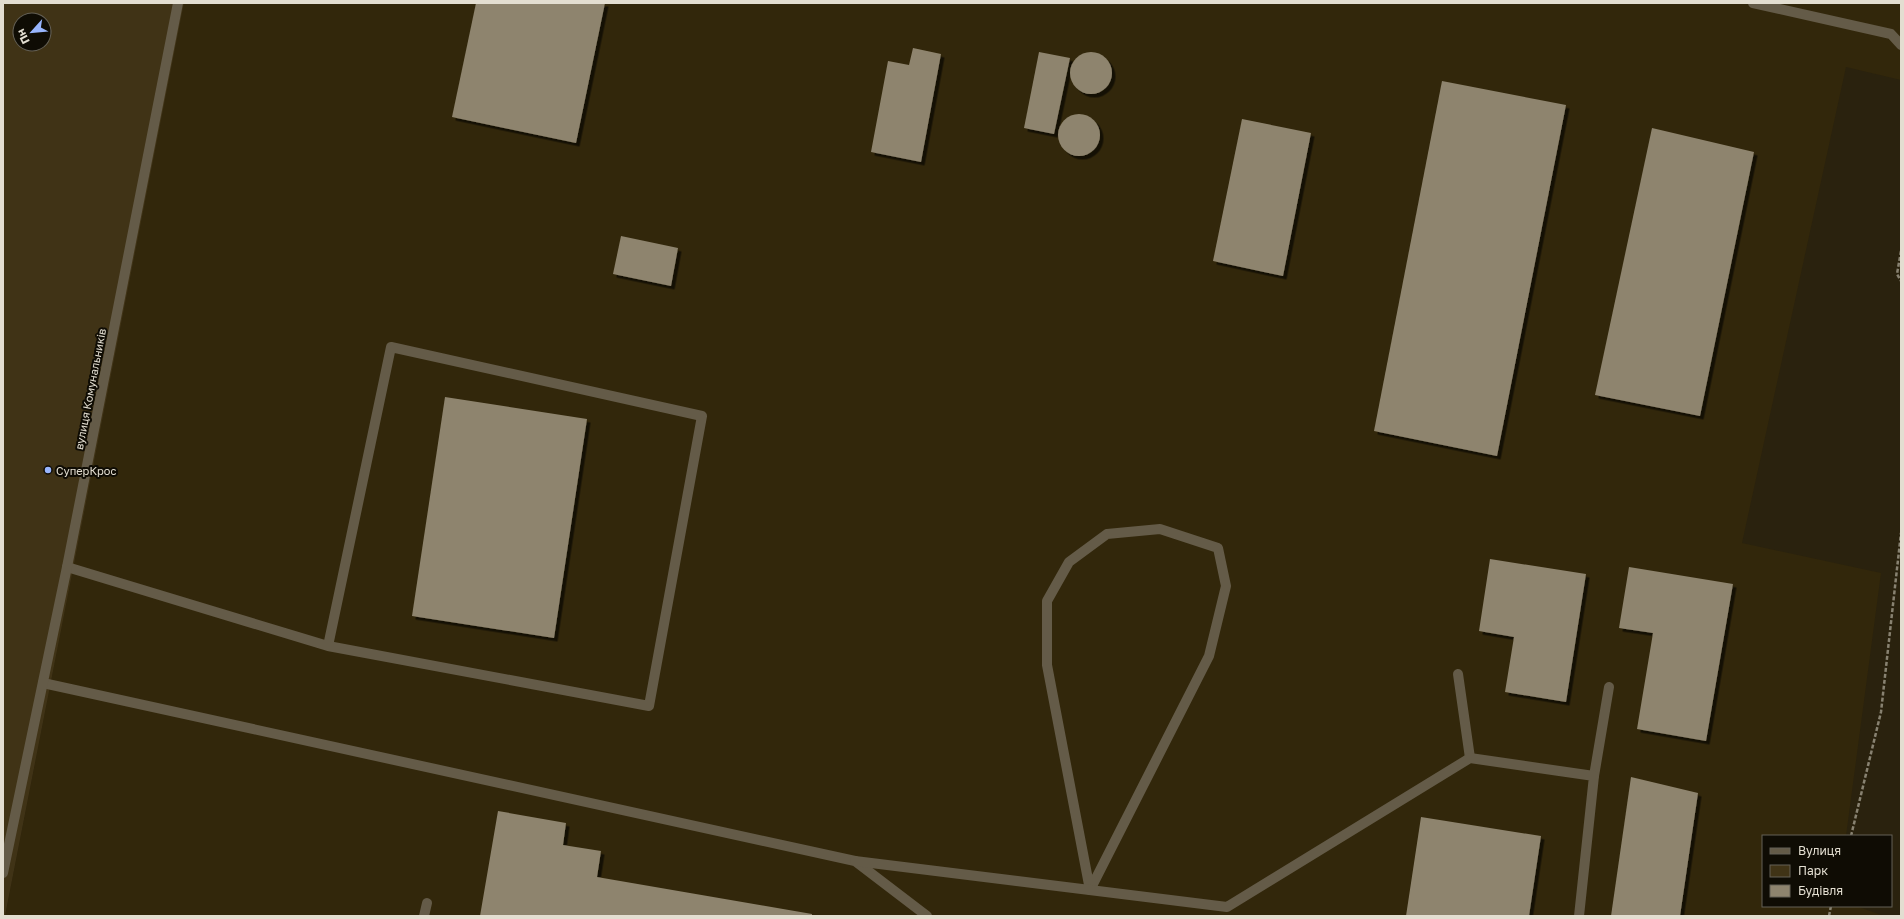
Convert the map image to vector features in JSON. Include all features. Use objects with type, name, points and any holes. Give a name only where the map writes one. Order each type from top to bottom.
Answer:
[{"type":"street","name":"вулиця Комунальників","points":[[3,873],[67,567],[178,3]]},
{"type":"street","points":[[1753,3],[1891,34],[1901,45]]},
{"type":"street","points":[[1777,8],[1788,3]]},
{"type":"street","points":[[67,567],[328,646],[649,706],[702,416],[390,347],[328,646]]},
{"type":"street","points":[[1160,529],[1218,548],[1226,586],[1209,656],[1090,890],[1047,665],[1047,601],[1069,562],[1107,534],[1160,529]]},
{"type":"street","points":[[1458,674],[1470,758]]},
{"type":"street","points":[[43,683],[855,861],[1227,907],[1470,758],[1594,776]]},
{"type":"street","points":[[1579,916],[1594,776],[1609,687]]},
{"type":"street","points":[[855,861],[927,916]]},
{"type":"street","points":[[424,916],[427,903]]},
{"type":"path","points":[[1901,251],[1896,274],[1901,281]]},
{"type":"path","points":[[1851,835],[1881,712],[1901,533]]},
{"type":"shaded area","points":[[184,3],[1901,3],[1901,80],[1846,67],[1742,543],[1881,573],[1846,835],[1762,835],[1762,907],[1859,907],[1884,916],[5,916]]},
{"type":"green space","name":"СуперКрос","points":[[3,3],[184,3],[5,916],[3,916]]},
{"type":"building","points":[[476,3],[605,3],[576,143],[452,117]]},
{"type":"building","points":[[913,48],[941,54],[921,162],[871,152],[888,61],[909,65]]},
{"type":"building","points":[[1039,52],[1070,58],[1054,134],[1024,128]]},
{"type":"building","points":[[1087,52],[1095,52],[1106,58],[1112,69],[1112,77],[1106,88],[1095,94],[1087,94],[1076,88],[1070,77],[1070,69],[1076,58]]},
{"type":"building","points":[[1442,81],[1566,105],[1497,456],[1374,431]]},
{"type":"building","points":[[1075,114],[1083,114],[1091,117],[1097,123],[1100,135],[1097,147],[1091,153],[1083,156],[1075,156],[1067,153],[1061,147],[1058,139],[1058,131],[1061,123],[1067,117]]},
{"type":"building","points":[[1242,119],[1311,133],[1283,276],[1213,261]]},
{"type":"building","points":[[1652,128],[1754,152],[1700,416],[1595,395]]},
{"type":"building","points":[[621,236],[678,248],[671,286],[613,274]]},
{"type":"building","points":[[445,397],[587,419],[554,638],[412,616]]},
{"type":"building","points":[[1490,559],[1586,574],[1566,702],[1505,692],[1514,637],[1479,631]]},
{"type":"building","points":[[1629,567],[1733,584],[1706,741],[1637,729],[1653,633],[1619,628]]},
{"type":"building","points":[[1631,777],[1698,793],[1680,916],[1611,916]]},
{"type":"building","points":[[498,811],[566,823],[563,845],[601,851],[597,877],[812,914],[812,916],[480,916]]},
{"type":"building","points":[[1421,817],[1541,836],[1529,916],[1406,916]]},
{"type":"place","name":"СуперКрос","points":[[48,470]]}]
